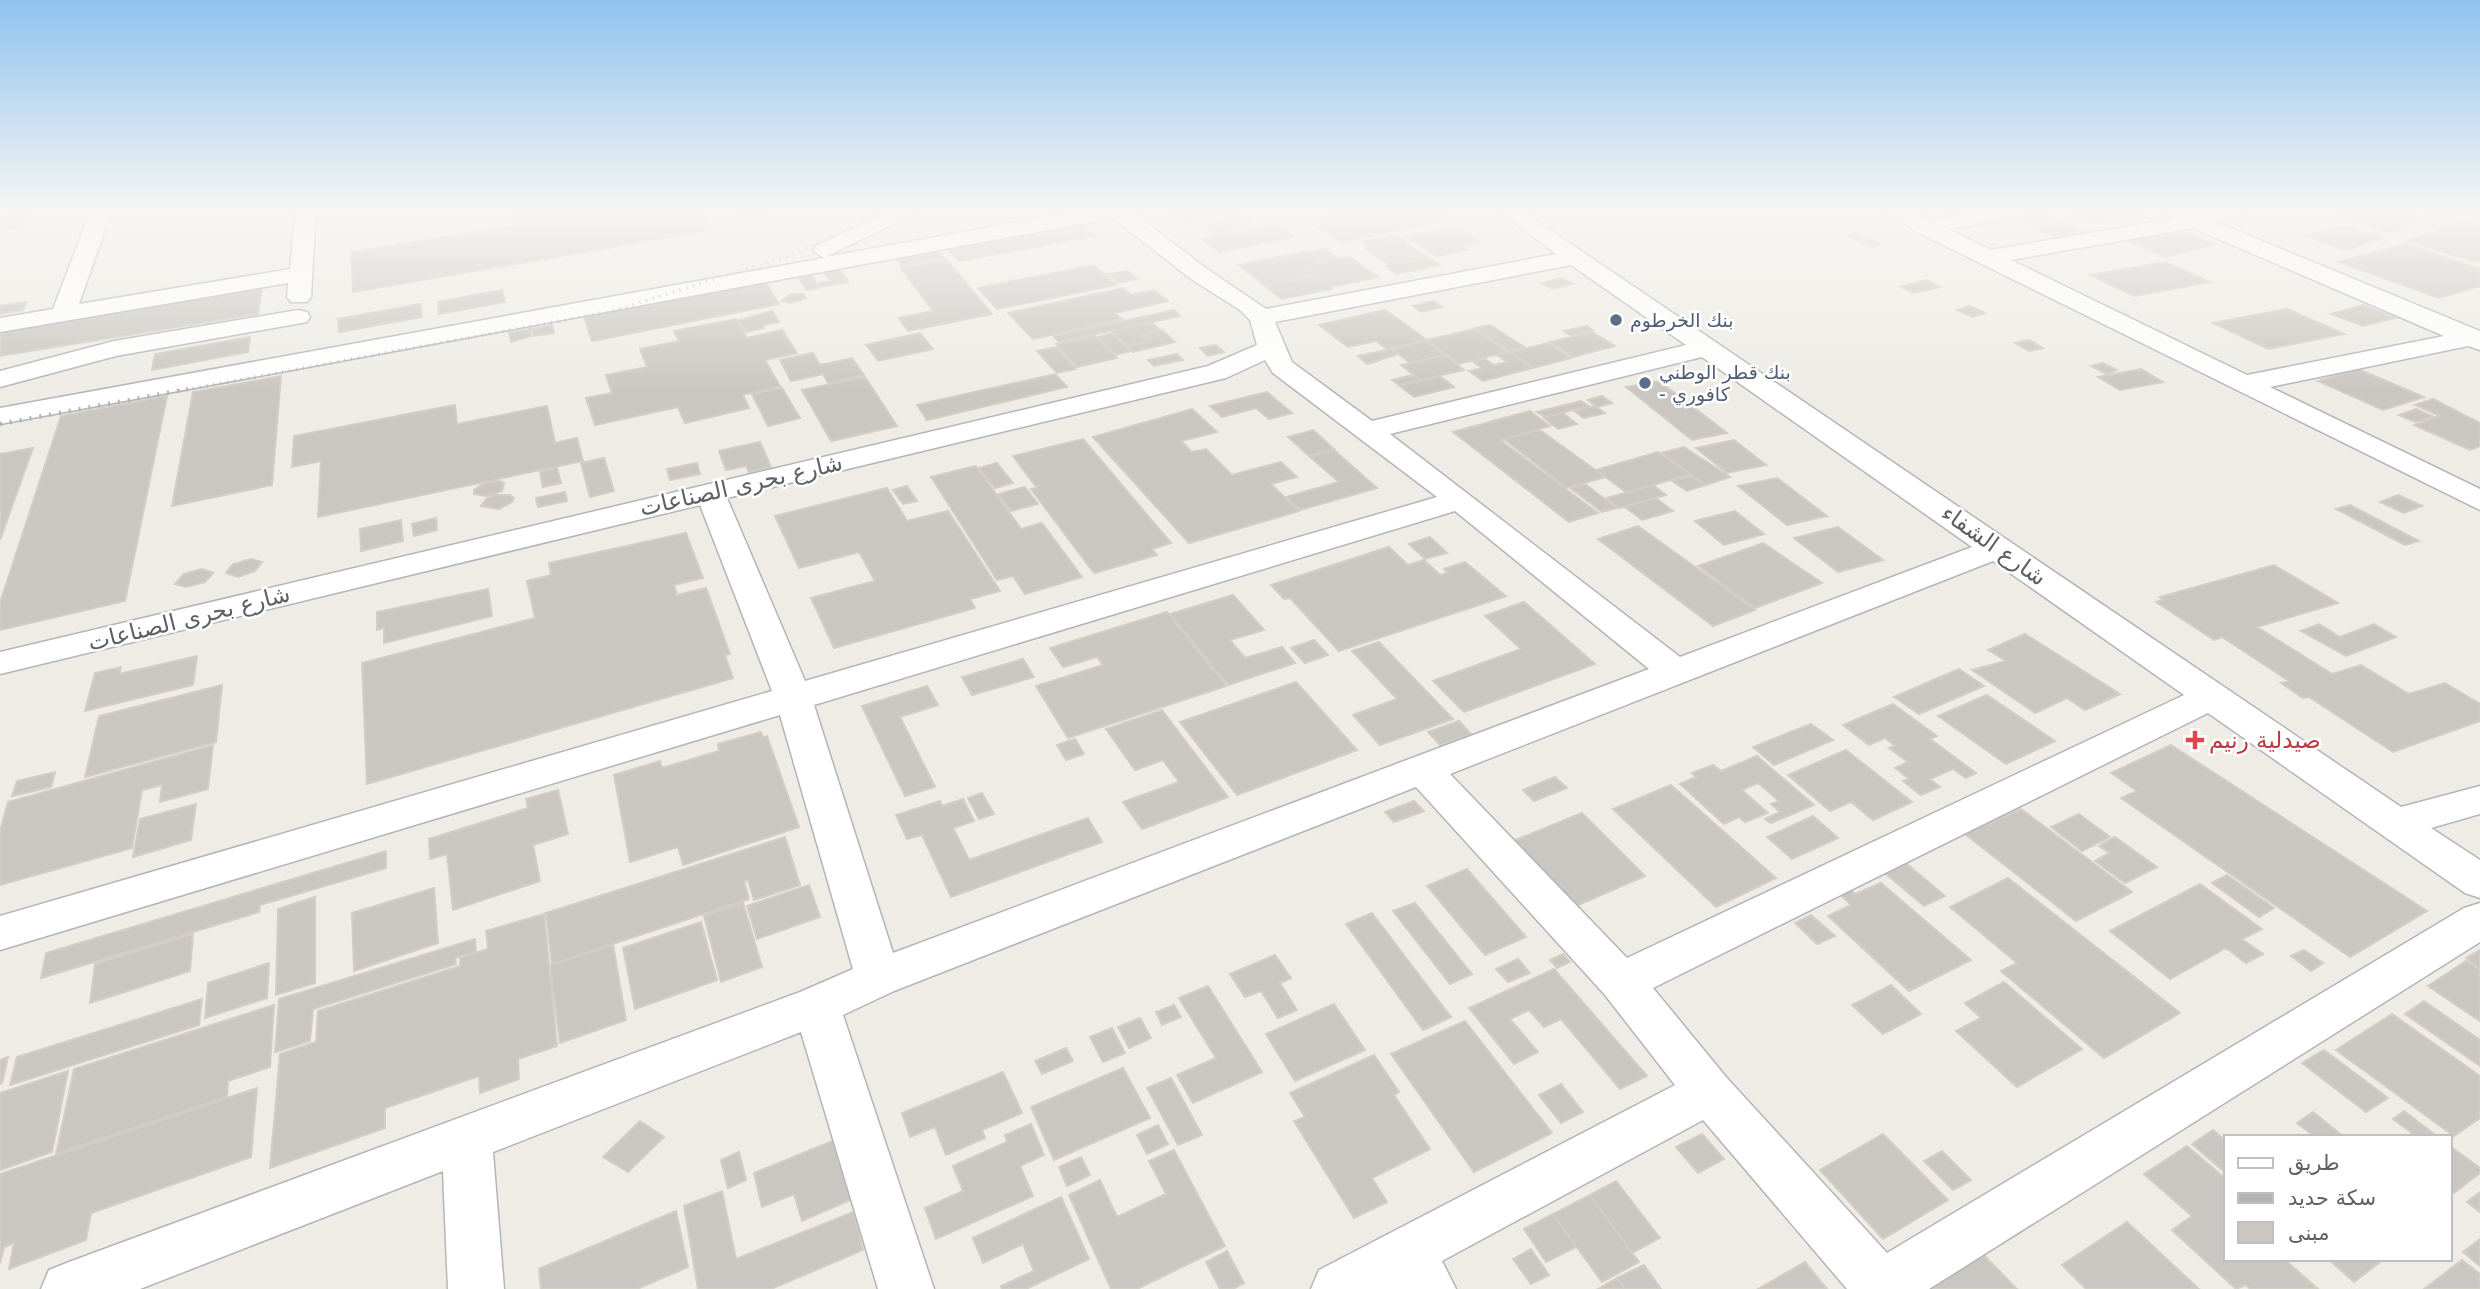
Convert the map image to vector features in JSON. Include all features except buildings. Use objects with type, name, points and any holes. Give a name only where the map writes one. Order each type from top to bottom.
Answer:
[{"type":"street","points":[[63,315],[80,270]]},
{"type":"street","points":[[295,361],[301,270]]},
{"type":"street","points":[[769,274],[778,270]]},
{"type":"street","points":[[0,416],[790,270]]},
{"type":"street","points":[[1198,270],[1261,317],[1271,348],[1282,367],[1460,500],[1675,671]]},
{"type":"street","points":[[1261,317],[1506,270]]},
{"type":"street","name":"شارع الشفاء","points":[[1594,270],[2480,882]]},
{"type":"street","points":[[2016,270],[2479,500]]},
{"type":"street","points":[[2315,270],[2477,338]]},
{"type":"street","points":[[0,325],[301,274]]},
{"type":"street","points":[[0,379],[114,349],[298,317]]},
{"type":"street","points":[[2244,384],[2477,338]]},
{"type":"street","name":"شارع بحرى الصناعات","points":[[0,663],[1217,372],[1271,348]]},
{"type":"street","points":[[1367,431],[1707,348]]},
{"type":"street","points":[[709,493],[793,699],[878,978]]},
{"type":"street","points":[[0,933],[1460,500]]},
{"type":"street","points":[[69,1289],[817,1006],[878,978],[1999,548]]},
{"type":"street","points":[[1621,982],[2213,696]]},
{"type":"street","points":[[1423,770],[1621,982],[1709,1092],[1883,1288],[2480,919]]},
{"type":"street","points":[[2395,823],[2480,800]]},
{"type":"street","points":[[817,1006],[906,1289]]},
{"type":"street","points":[[1339,1289],[1416,1271],[1709,1092]]},
{"type":"street","points":[[467,1138],[477,1289]]},
{"type":"railway","points":[[179,391],[613,311],[743,270]]},
{"type":"railway","points":[[0,424],[188,389]]},
{"type":"place","name":"بنك الخرطوم","points":[[1616,320]]},
{"type":"place","name":"بنك قطر الوطني - كافوري","points":[[1645,383]]},
{"type":"place","name":"صيدلية رنيم","points":[[2195,740]]}]
